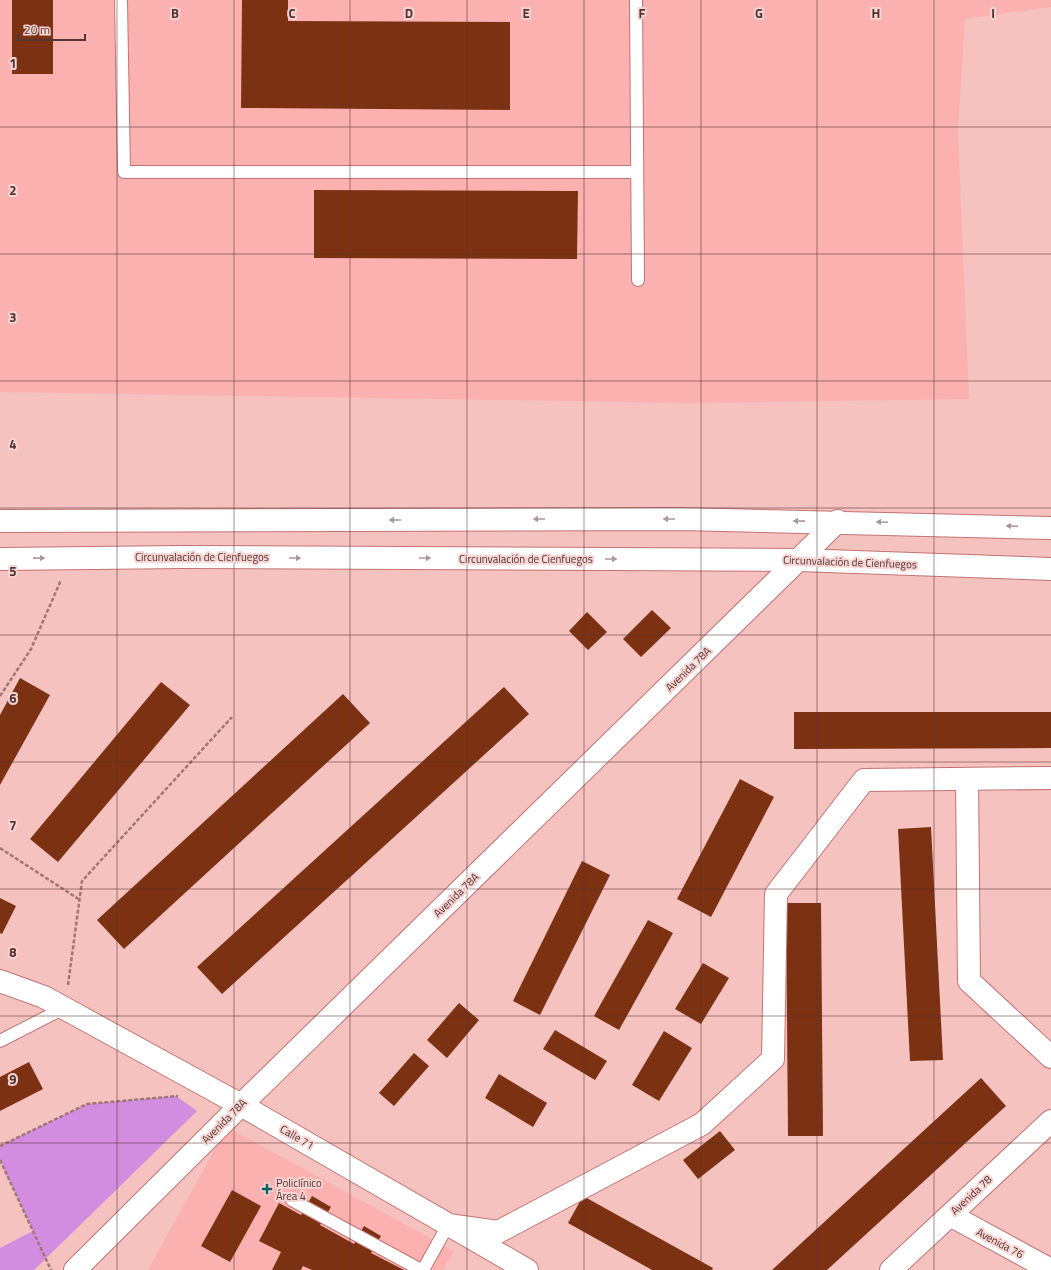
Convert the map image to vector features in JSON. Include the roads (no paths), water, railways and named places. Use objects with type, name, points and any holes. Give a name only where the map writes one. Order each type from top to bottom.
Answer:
[{"type":"main road","points":[[0,521],[682,519],[838,521],[1051,528]]},
{"type":"main road","name":"Avenida 78A","points":[[75,1270],[241,1105],[838,521]]},
{"type":"main road","name":"Circunvalación de Cienfuegos","points":[[0,559],[183,557],[799,560],[1051,569]]},
{"type":"main road","points":[[448,1225],[498,1232],[702,1124],[773,1059],[776,894],[864,780],[1051,778]]},
{"type":"main road","points":[[967,779],[969,980],[1051,1057]]},
{"type":"main road","name":"Calle 71","points":[[0,981],[44,996],[241,1105],[527,1270]]},
{"type":"main road","name":"Avenida 78","points":[[891,1270],[1051,1121]]},
{"type":"main road","name":"Avenida 76","points":[[950,1215],[1051,1270]]},
{"type":"lane","points":[[121,0],[124,172],[637,172]]},
{"type":"lane","points":[[636,0],[638,280]]},
{"type":"lane","points":[[0,1041],[64,1008]]},
{"type":"lane","points":[[292,1200],[422,1270],[448,1225]]},
{"type":"place","name":"Policlínico Área 4","points":[[267,1189]]}]
